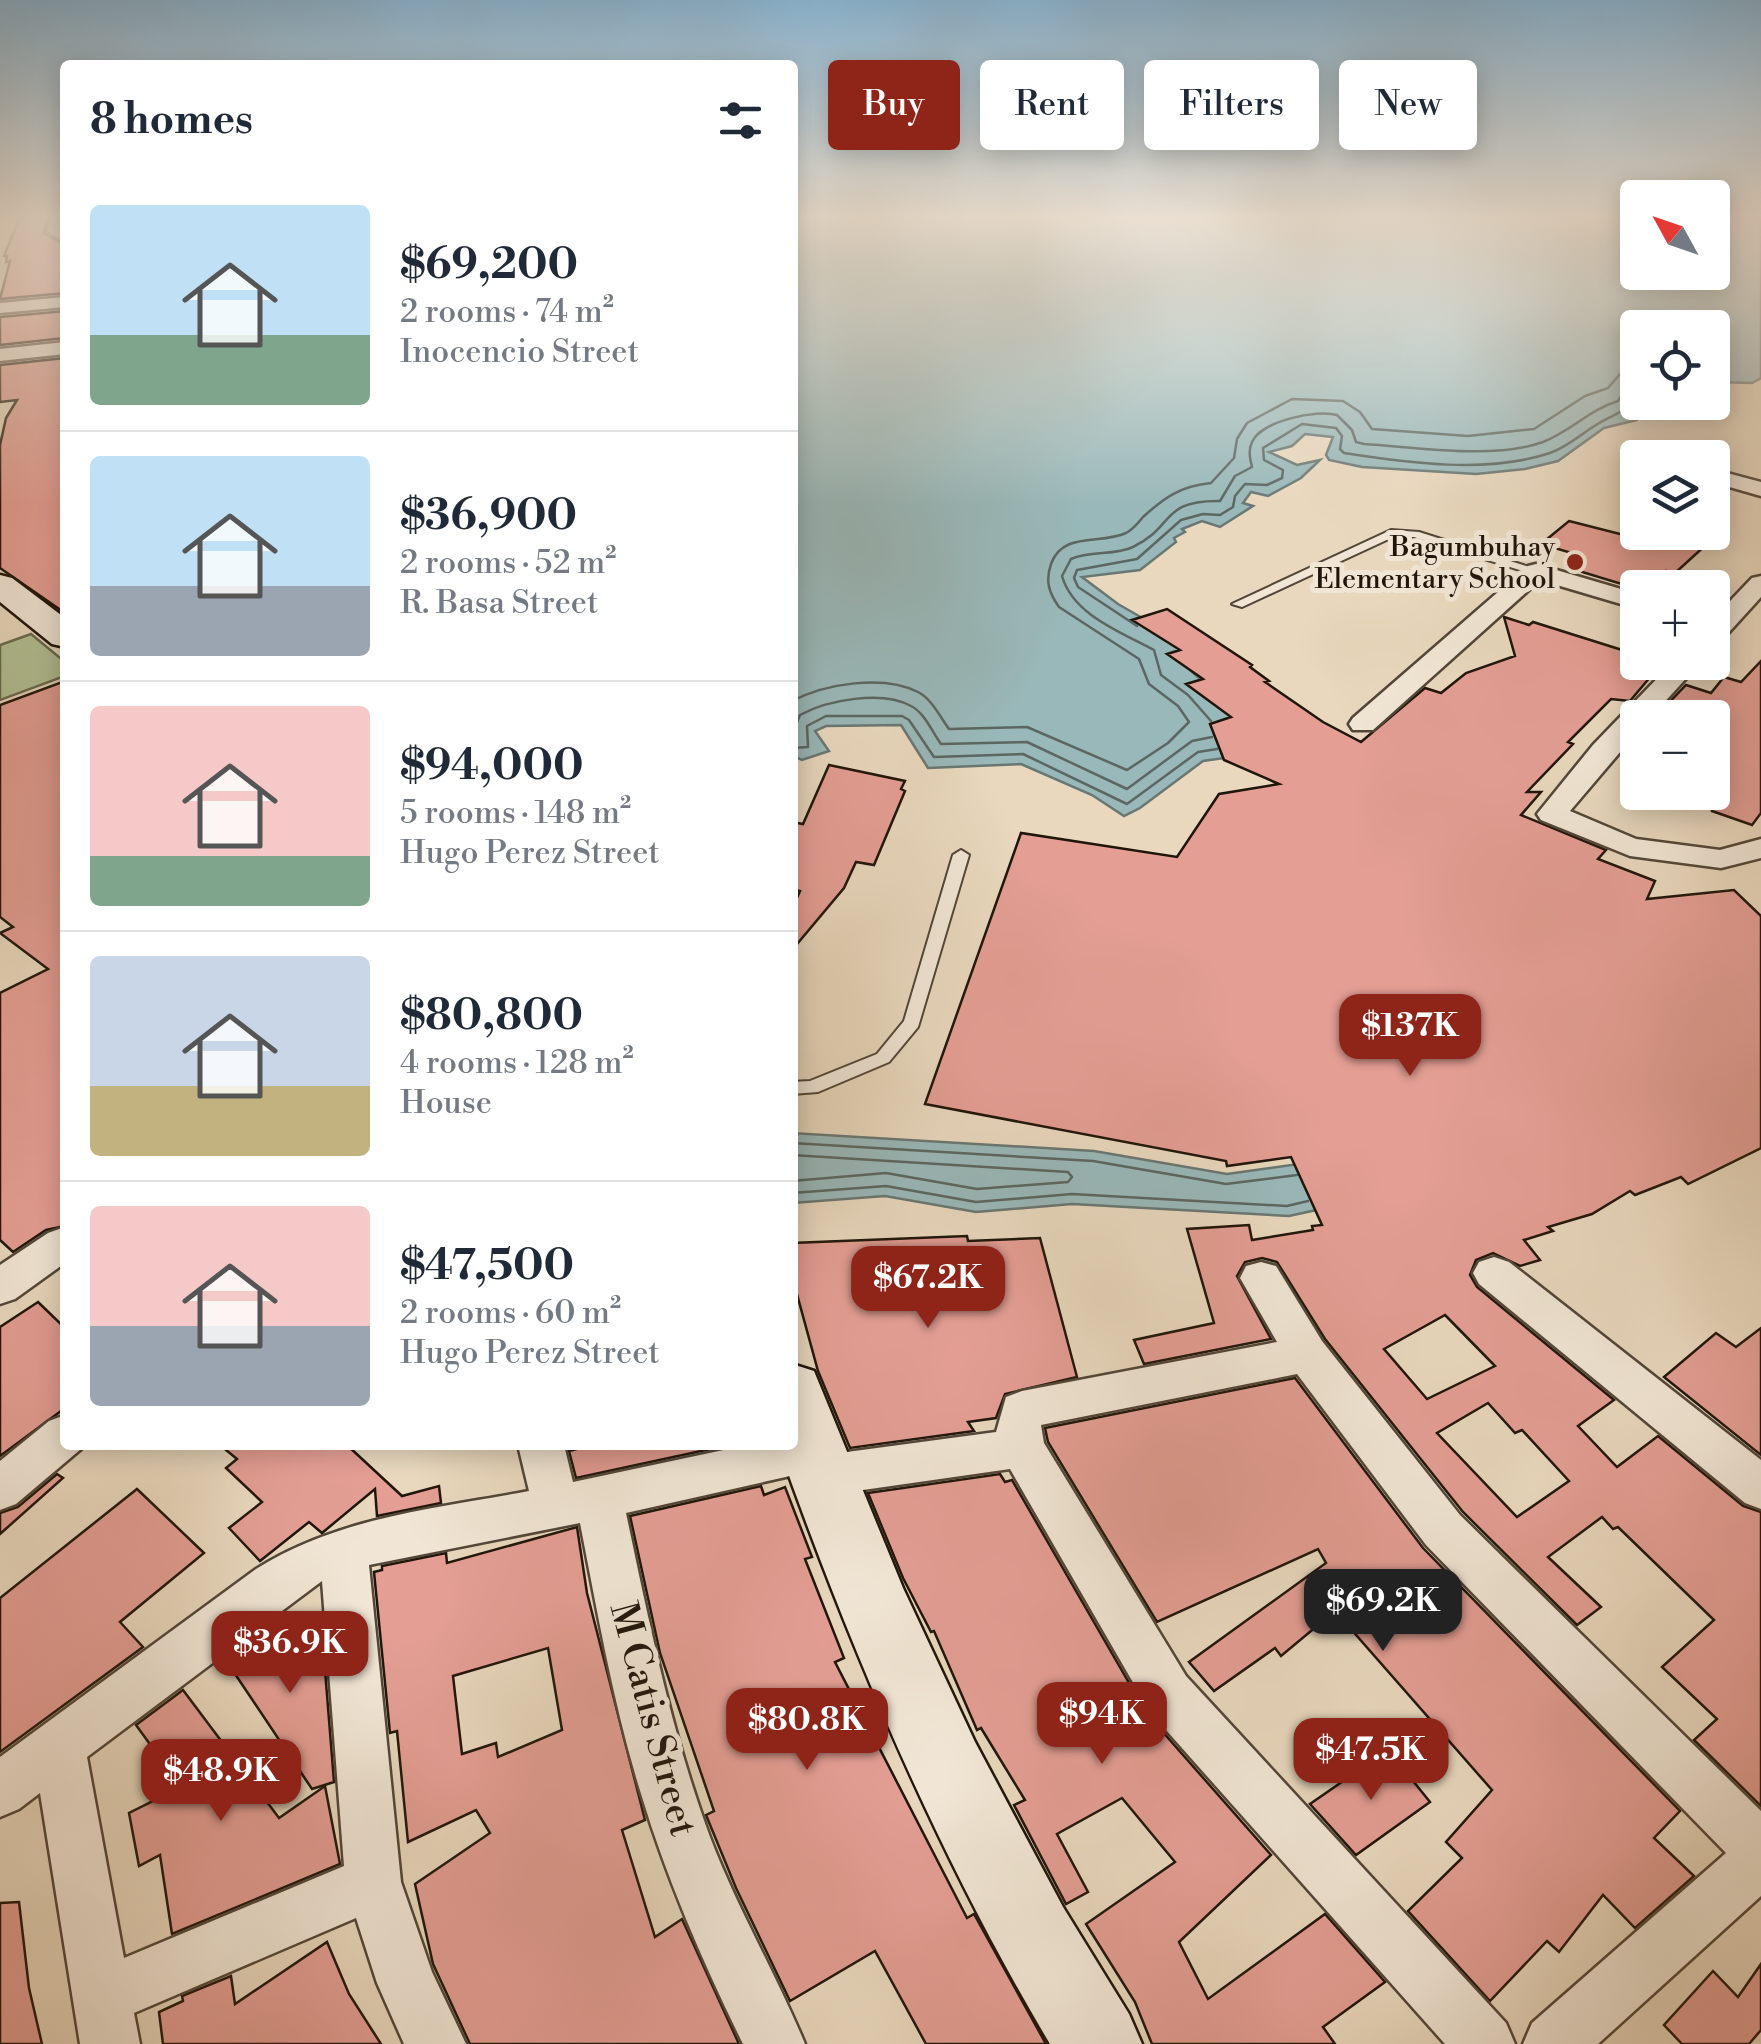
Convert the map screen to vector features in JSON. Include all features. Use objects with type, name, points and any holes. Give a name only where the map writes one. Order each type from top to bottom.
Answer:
[{"type":"main road","points":[[0,584],[14,612],[60,634]]},
{"type":"main road","points":[[808,1439],[929,1736],[1064,1988],[1099,2044]]},
{"type":"street","points":[[0,355],[60,349]]},
{"type":"street","points":[[1730,480],[1761,489]]},
{"type":"street","points":[[1363,724],[1536,571],[1620,597]]},
{"type":"street","points":[[1730,614],[1761,583]]},
{"type":"street","points":[[1671,680],[1602,752],[1552,814],[1630,847],[1721,860],[1761,848]]},
{"type":"street","points":[[0,1287],[60,1245]]},
{"type":"street","points":[[1494,1273],[1761,1488]]},
{"type":"street","points":[[1261,1278],[1307,1354],[1443,1530],[1744,1834],[1761,1839]]},
{"type":"street","points":[[1307,1354],[1022,1410],[1018,1426],[1022,1448],[1168,1694],[1485,2044]]},
{"type":"street","points":[[808,1439],[1022,1448]]},
{"type":"street","points":[[0,1488],[60,1440]]},
{"type":"street","name":"M Catis Street","points":[[544,1450],[578,1503],[628,1642],[659,1764],[704,1890],[775,2044]]},
{"type":"street","points":[[0,1790],[306,1564],[343,1548],[578,1503],[768,1450]]},
{"type":"street","points":[[343,1548],[372,1882],[406,1982],[436,2044]]},
{"type":"street","points":[[60,1746],[106,2020],[372,1882]]},
{"type":"street","points":[[1553,2044],[1761,1859]]},
{"type":"lane","points":[[1238,604],[1391,533],[1414,534],[1536,571]]},
{"type":"lane","points":[[798,1087],[812,1086],[883,1058],[912,1023],[960,855]]},
{"type":"green space","points":[[31,634],[60,658],[60,678],[0,700],[0,645]]},
{"type":"water","points":[[798,314],[1620,314],[1620,420],[1637,420],[1604,428],[1558,461],[1476,474],[1362,467],[1329,460],[1326,455],[1333,437],[1305,434],[1292,446],[1269,452],[1297,465],[1320,460],[1301,478],[1268,496],[1251,492],[1243,503],[1253,506],[1220,527],[1202,521],[1182,529],[1185,532],[1174,538],[1176,542],[1140,570],[1082,577],[1118,604],[1191,646],[1177,658],[1271,744],[1405,823],[1441,861],[1432,922],[1394,1000],[1420,1107],[1420,1156],[1401,1167],[1375,1174],[1335,1206],[1289,1216],[1072,1204],[976,1212],[885,1196],[798,1203],[798,1133],[1094,1151],[1227,1174],[1313,1162],[1339,1147],[1370,1107],[1373,1078],[1359,1012],[1361,980],[1373,951],[1406,916],[1410,890],[1395,850],[1336,800],[1252,754],[1203,761],[1124,816],[1092,795],[1021,764],[928,768],[901,725],[826,726],[815,731],[829,751],[798,758]]},
{"type":"water","points":[[1730,314],[1761,314],[1761,378],[1752,383],[1730,382]]},
{"type":"building","points":[[60,314],[60,339],[0,345],[0,317]]},
{"type":"building","points":[[60,359],[60,610],[0,568],[0,445],[6,418],[17,400],[0,402],[0,365]]},
{"type":"building","points":[[1569,521],[1620,534],[1620,550],[1700,550],[1678,570],[1620,570],[1620,584],[1569,568],[1582,556],[1541,544]]},
{"type":"building","points":[[1167,609],[1252,665],[1269,681],[1265,682],[1323,722],[1361,742],[1425,688],[1441,693],[1466,673],[1515,656],[1504,617],[1620,649],[1620,680],[1648,680],[1631,700],[1611,699],[1568,742],[1573,744],[1527,792],[1541,792],[1521,815],[1606,850],[1598,859],[1655,881],[1647,899],[1734,890],[1761,916],[1761,1148],[1688,1184],[1681,1177],[1635,1195],[1630,1191],[1592,1214],[1548,1227],[1553,1231],[1524,1240],[1540,1260],[1520,1266],[1493,1253],[1476,1260],[1470,1275],[1477,1287],[1614,1400],[1578,1426],[1617,1467],[1658,1436],[1743,1506],[1761,1512],[1761,1806],[1694,1740],[1717,1719],[1662,1667],[1714,1620],[1618,1527],[1613,1529],[1602,1517],[1548,1557],[1601,1607],[1577,1625],[1463,1512],[1325,1339],[1277,1262],[1262,1258],[1245,1262],[1237,1276],[1271,1339],[1144,1364],[1134,1340],[1214,1323],[1187,1229],[1249,1225],[1252,1240],[1313,1230],[1312,1226],[1322,1225],[1291,1157],[1227,1166],[1226,1161],[925,1104],[1021,833],[1177,857],[1219,794],[1279,784],[1224,760],[1210,724],[1231,717],[1186,684],[1203,679],[1167,654],[1180,650],[1132,620]],"holes":[[[1445,1315],[1495,1366],[1427,1399],[1384,1349]],[[1488,1403],[1515,1433],[1522,1430],[1569,1481],[1517,1517],[1437,1433]]]},
{"type":"building","points":[[1761,661],[1761,813],[1752,825],[1712,811],[1730,810],[1730,700],[1672,700],[1686,685],[1711,693],[1722,680],[1741,682]]},
{"type":"building","points":[[60,683],[60,1227],[46,1230],[13,1252],[0,1240],[0,993],[48,969],[0,933],[13,927],[0,917],[0,705]]},
{"type":"building","points":[[829,765],[905,781],[901,789],[905,791],[874,865],[856,862],[844,888],[798,943],[798,823],[803,824]]},
{"type":"building","points":[[967,1236],[968,1241],[1040,1238],[1077,1377],[1005,1394],[996,1418],[968,1422],[974,1431],[850,1448],[818,1371],[798,1298],[798,1243]]},
{"type":"building","points":[[38,1302],[60,1323],[60,1412],[0,1456],[0,1327]]},
{"type":"building","points":[[1761,1328],[1761,1455],[1664,1377],[1716,1333],[1736,1347]]},
{"type":"building","points":[[1295,1378],[1423,1548],[1680,1811],[1654,1838],[1694,1876],[1635,1928],[1603,1895],[1559,1952],[1547,1941],[1490,2001],[1408,1911],[1462,1858],[1446,1842],[1492,1790],[1335,1611],[1281,1656],[1275,1648],[1214,1691],[1189,1662],[1326,1563],[1318,1549],[1157,1622],[1048,1442],[1045,1428]]},
{"type":"building","points":[[226,1450],[352,1450],[402,1496],[439,1486],[441,1503],[377,1516],[375,1489],[322,1533],[309,1522],[260,1561],[229,1528],[262,1502],[226,1468],[237,1459]]},
{"type":"building","points":[[573,1450],[706,1450],[576,1478],[569,1451]]},
{"type":"building","points":[[57,1474],[63,1478],[0,1534],[0,1513],[18,1507]]},
{"type":"building","points":[[1000,1474],[1005,1482],[1012,1480],[1147,1714],[1271,1855],[1179,1942],[1208,1999],[1325,1914],[1385,1982],[1323,2027],[1335,2044],[1152,2044],[1135,2002],[1086,1924],[1175,1862],[1122,1798],[1057,1834],[1088,1892],[1066,1904],[1014,1805],[1025,1800],[981,1728],[977,1730],[934,1631],[931,1632],[903,1578],[868,1493]]},
{"type":"building","points":[[761,1486],[764,1495],[785,1487],[812,1557],[805,1559],[844,1658],[835,1662],[967,1918],[974,1914],[1046,2044],[926,2044],[875,1951],[790,2001],[706,1815],[714,1811],[660,1653],[630,1516]]},
{"type":"building","points":[[137,1489],[204,1553],[120,1622],[143,1647],[0,1752],[0,1598]]},
{"type":"building","points":[[577,1527],[587,1593],[645,1820],[622,1830],[655,1937],[682,1919],[739,2044],[470,2044],[433,1964],[415,1884],[490,1833],[476,1810],[408,1842],[397,1731],[390,1733],[374,1572],[382,1570],[382,1566],[446,1553],[447,1563]],"holes":[[[548,1648],[562,1730],[498,1757],[496,1743],[462,1754],[453,1676]]]},
{"type":"building","points":[[285,1613],[325,1670],[334,1782],[312,1789],[225,1659]]},
{"type":"building","points":[[183,1690],[279,1818],[325,1786],[340,1864],[172,1934],[160,1855],[139,1866],[129,1813],[181,1787],[136,1725]]},
{"type":"building","points":[[1388,1750],[1430,1802],[1356,1855],[1310,1804]]},
{"type":"building","points":[[19,1902],[29,1988],[42,2044],[0,2044],[0,1903]]},
{"type":"building","points":[[327,1942],[349,1994],[381,2044],[163,2044],[159,2012],[183,2001],[182,1996],[231,1976],[235,2004]]},
{"type":"building","points":[[1761,1964],[1761,2030],[1749,2044],[1682,2044],[1664,2025],[1713,1971],[1738,1997]]},
{"type":"place","name":"Bagumbuhay Elementary School","points":[[1575,562]]}]
